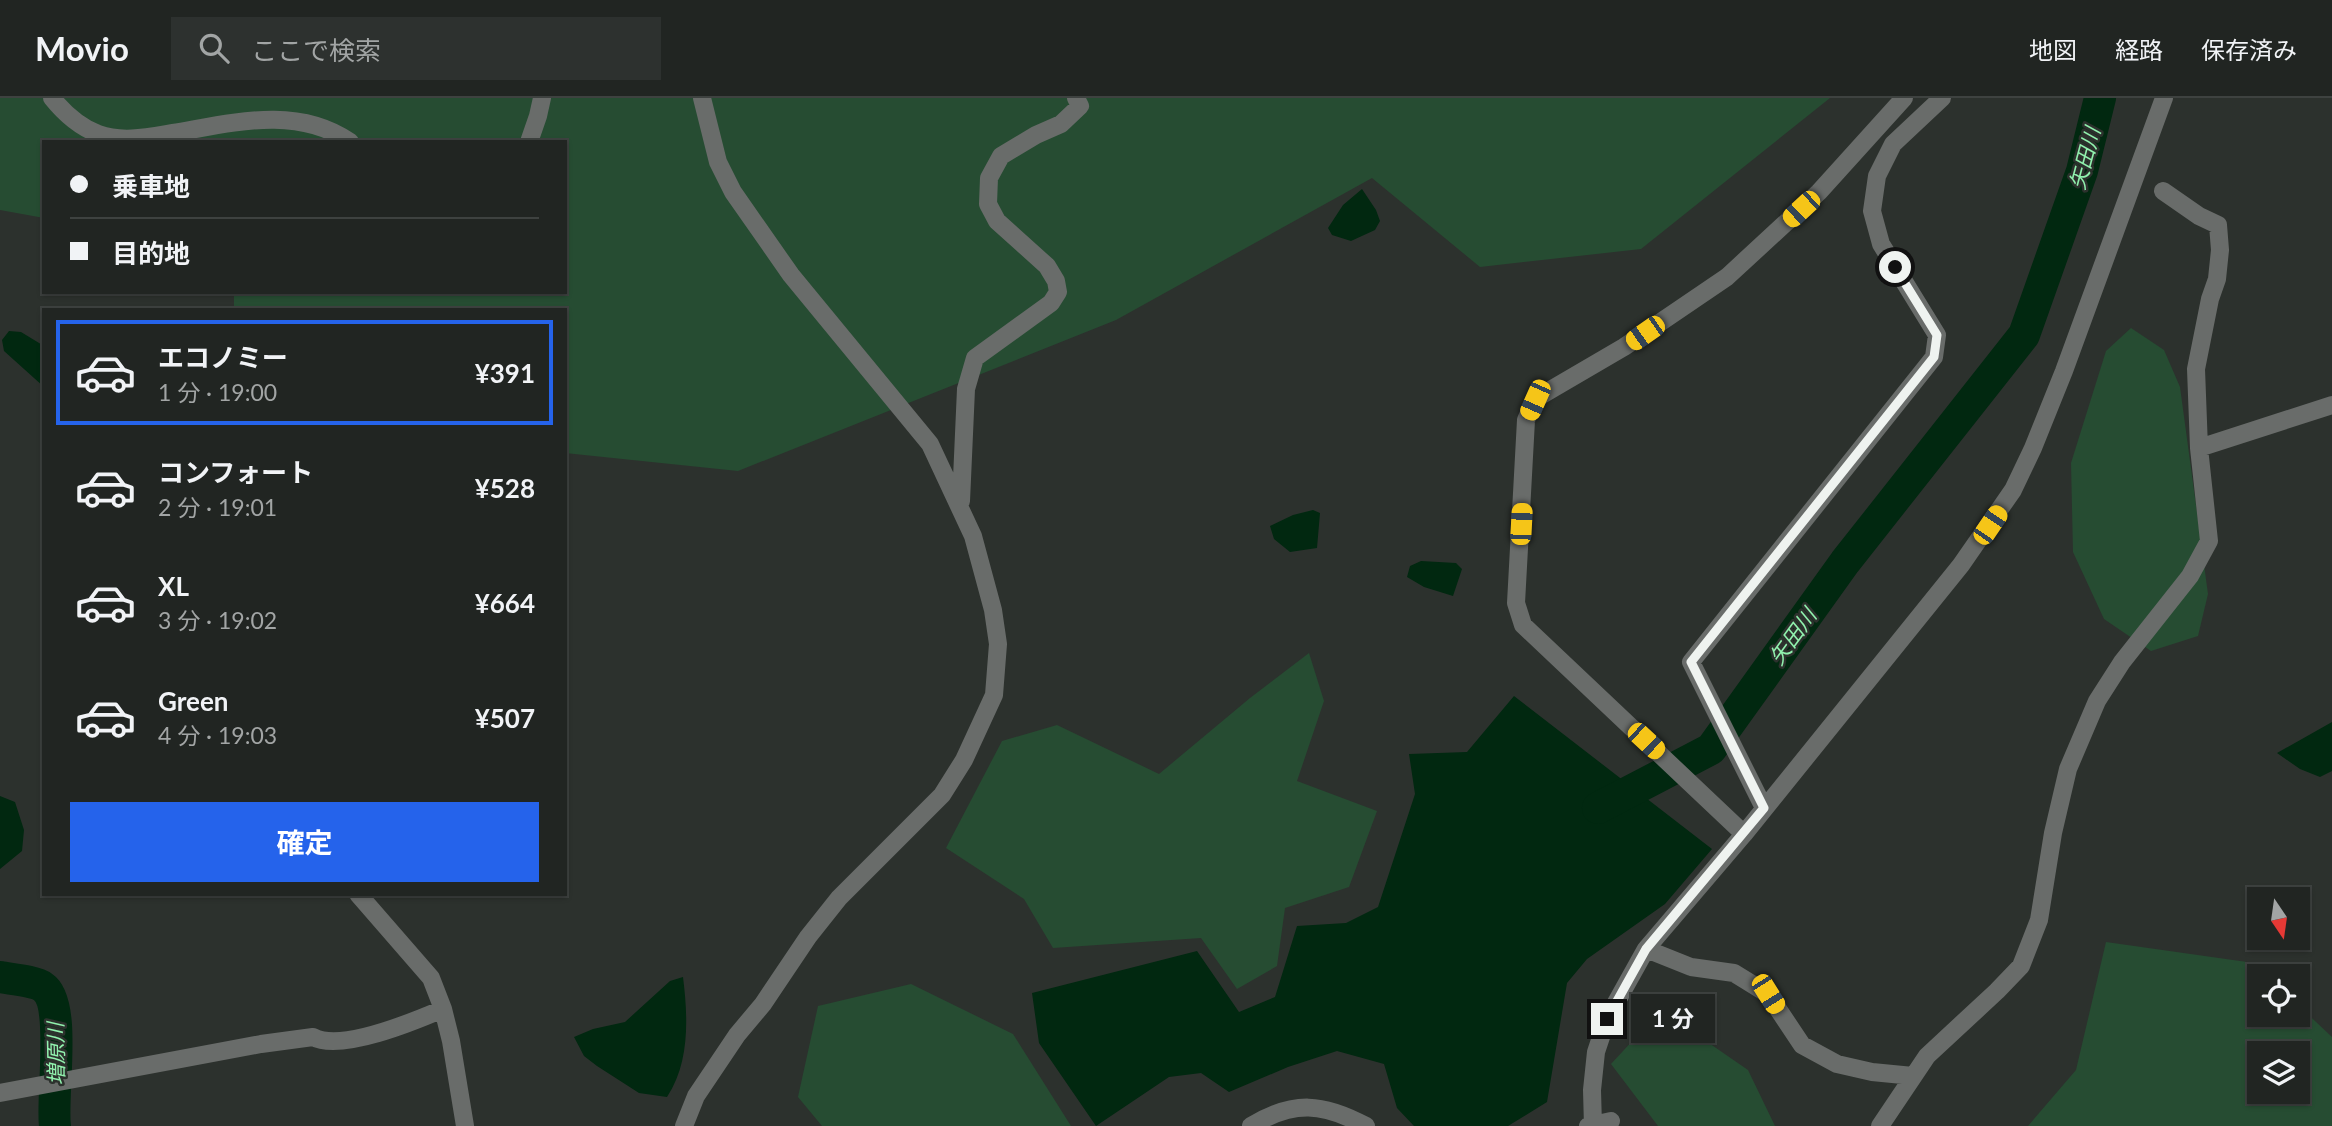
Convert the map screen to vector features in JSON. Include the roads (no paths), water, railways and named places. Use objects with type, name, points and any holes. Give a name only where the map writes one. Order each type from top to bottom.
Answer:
[{"type":"street","points":[[52,98],[79,123],[99,134],[120,138],[147,138],[240,121],[266,119],[293,120],[313,125],[337,133],[347,140]]},
{"type":"street","points":[[530,140],[542,98]]},
{"type":"street","points":[[684,1126],[696,1096],[808,937],[839,898],[942,795],[964,760],[994,695],[998,644],[993,610],[973,536],[930,444],[791,275],[733,192],[718,162],[702,98]]},
{"type":"street","points":[[960,508],[966,389],[975,358],[1051,303],[1058,292],[1056,281],[1047,266],[997,221],[988,204],[989,178],[1001,156],[1061,124],[1080,106],[1076,98]]},
{"type":"street","points":[[1744,834],[1523,625],[1516,603],[1526,419],[1535,400],[1625,347],[1727,276],[1819,192],[1904,98]]},
{"type":"street","points":[[1764,808],[1691,662],[1934,357],[1937,335],[1881,244],[1872,211],[1877,176],[1893,144],[1942,98]]},
{"type":"street","points":[[1611,1121],[1591,1126],[1596,1052],[1607,1019],[1646,949],[1744,834],[1961,565],[2013,490],[2064,371],[2164,98]]},
{"type":"street","points":[[1880,1126],[1927,1056],[1997,992],[2021,966],[2039,920],[2053,833],[2068,769],[2097,701],[2122,662],[2190,576],[2209,541],[2199,448],[2196,369],[2210,299],[2217,279],[2220,250],[2218,225],[2199,216],[2163,191]]},
{"type":"street","points":[[2199,448],[2332,405]]},
{"type":"street","points":[[360,896],[431,978],[443,1009],[465,1126]]},
{"type":"street","points":[[1646,949],[1691,967],[1734,973],[1768,994],[1802,1045],[1837,1064],[1872,1072],[1913,1076]]},
{"type":"street","points":[[0,1093],[261,1044],[313,1037],[317,1040],[339,1041],[399,1027],[443,1009]]},
{"type":"street","points":[[1251,1126],[1278,1111],[1315,1107],[1339,1112],[1366,1126]]},
{"type":"waterway","name":"矢田川","points":[[1598,808],[1711,749],[1845,562],[2024,335],[2082,171],[2100,98]]},
{"type":"waterway","name":"増原川","points":[[0,977],[39,985],[50,996],[54,1011],[57,1052],[55,1126]]}]
